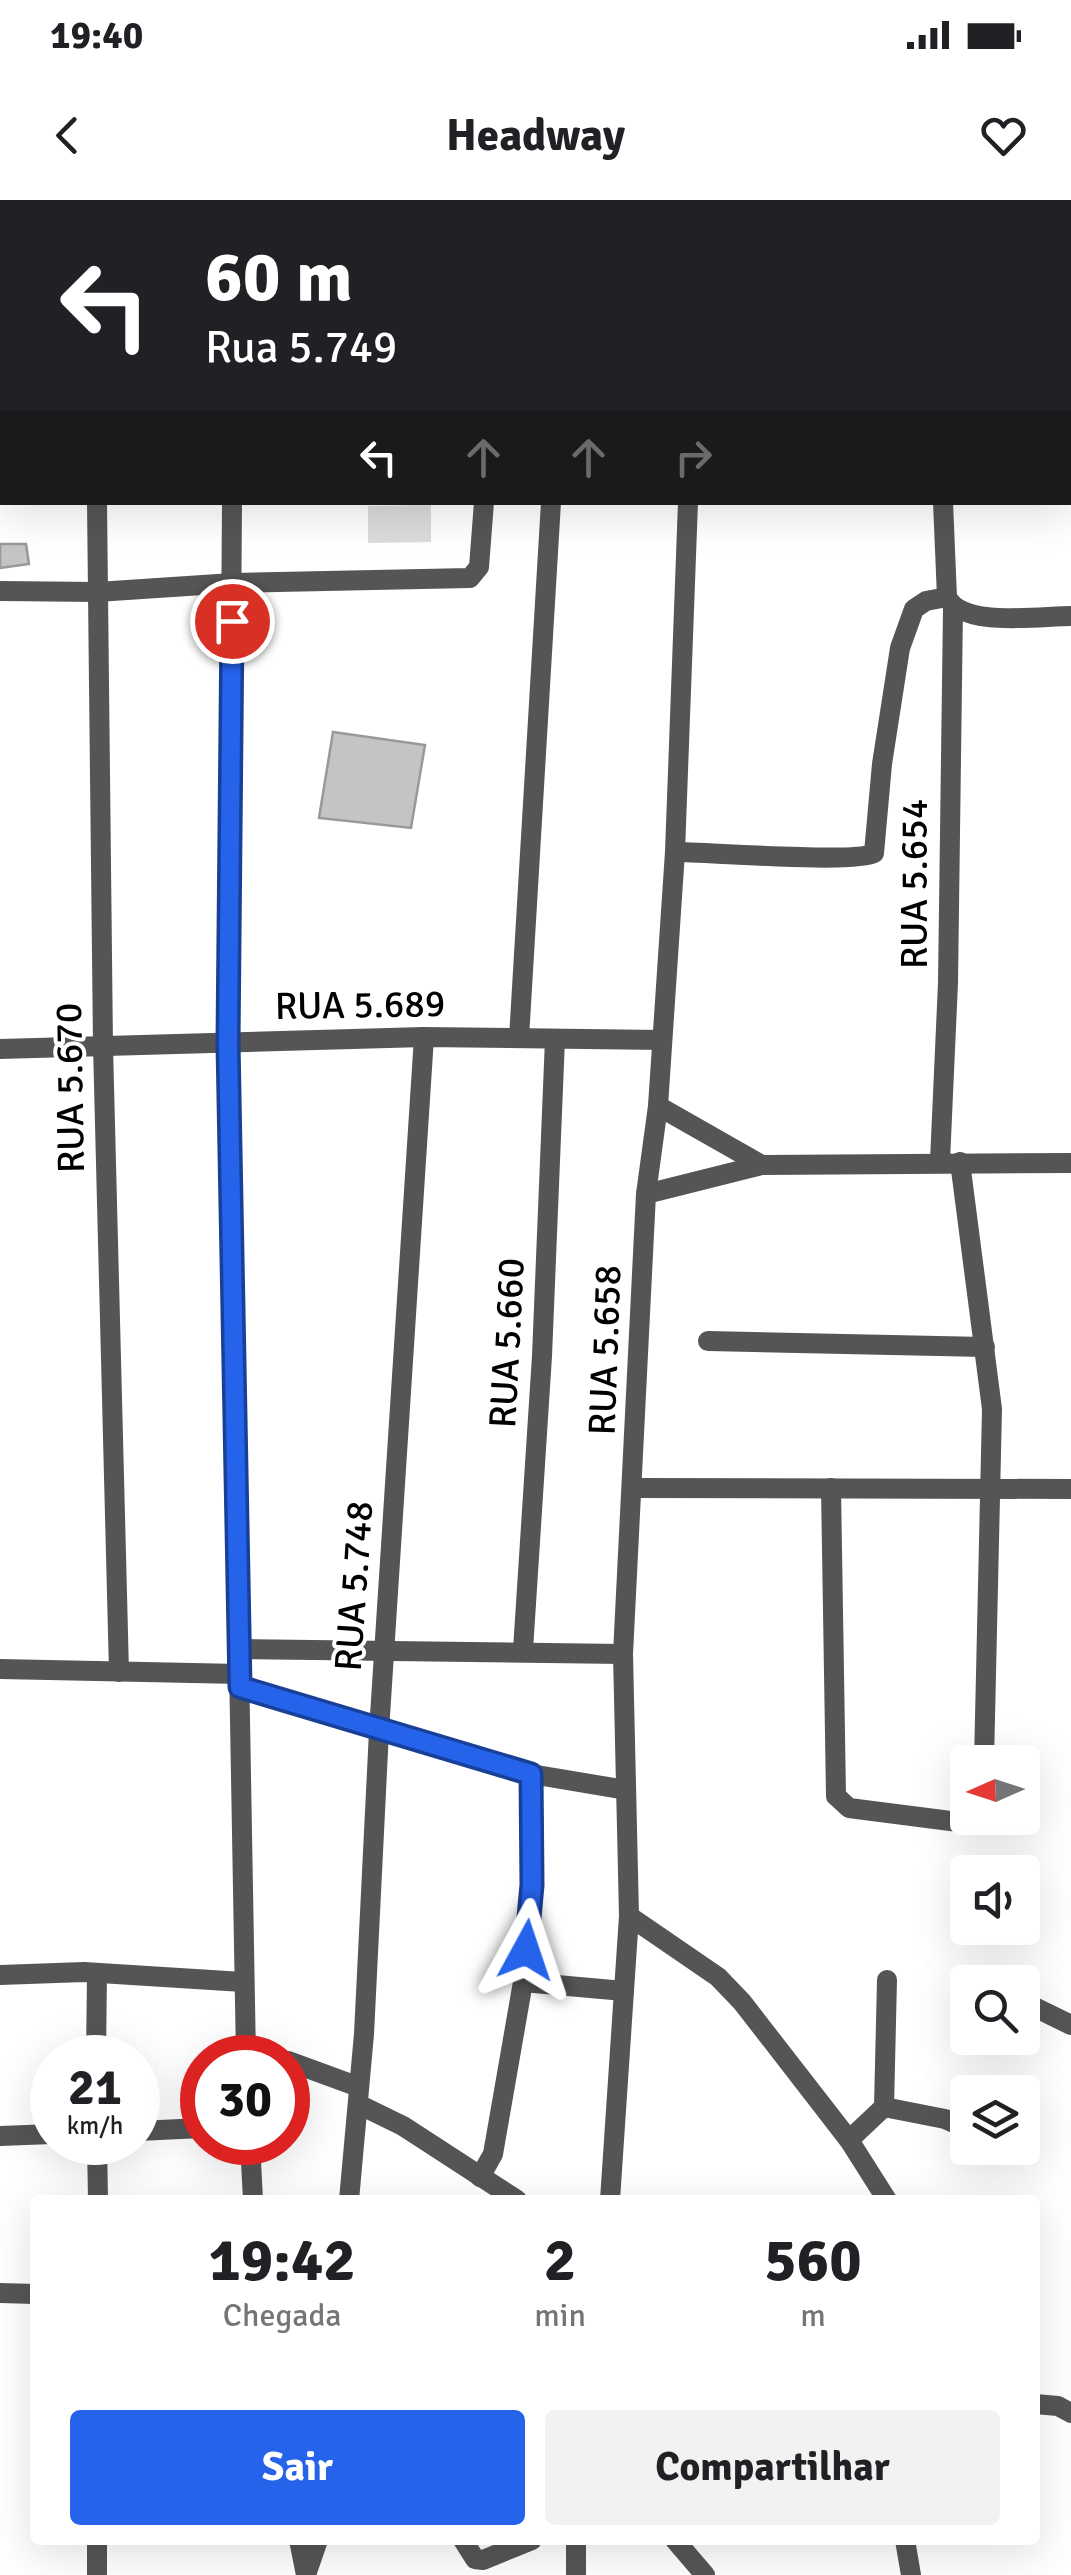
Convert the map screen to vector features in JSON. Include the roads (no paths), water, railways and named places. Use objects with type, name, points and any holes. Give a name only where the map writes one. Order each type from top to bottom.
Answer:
[{"type":"street","name":"RUA 5.670","points":[[96,505],[103,1046],[118,1672]]},
{"type":"street","points":[[232,505],[228,1043],[245,2035]]},
{"type":"street","points":[[0,591],[98,592],[232,582],[470,578],[480,567],[484,505]]},
{"type":"street","points":[[519,1038],[550,505]]},
{"type":"street","name":"RUA 5.658","points":[[610,2195],[628,1916],[623,1654],[646,1194],[658,1106],[675,852],[688,505]]},
{"type":"street","name":"RUA 5.654","points":[[943,505],[957,607],[948,982],[950,1161],[986,1347],[992,1409],[985,1745]]},
{"type":"street","points":[[675,852],[868,857],[874,853],[882,764],[900,648],[914,609],[926,601],[1071,616]]},
{"type":"street","name":"RUA 5.689","points":[[0,1049],[424,1037],[662,1040]]},
{"type":"street","name":"RUA 5.748","points":[[349,2195],[424,1037]]},
{"type":"street","name":"RUA 5.660","points":[[523,1650],[542,1356],[555,1039]]},
{"type":"street","points":[[658,1106],[762,1165]]},
{"type":"street","points":[[646,1194],[762,1165],[1071,1163]]},
{"type":"street","points":[[708,1341],[986,1347]]},
{"type":"street","points":[[634,1488],[1071,1489]]},
{"type":"street","points":[[831,1488],[836,1796],[849,1808],[950,1821]]},
{"type":"street","points":[[240,1648],[623,1654]]},
{"type":"street","points":[[0,1669],[240,1680],[379,1730],[531,1774],[626,1790]]},
{"type":"street","points":[[480,2177],[493,2154],[523,1982],[532,1885],[531,1774]]},
{"type":"street","points":[[628,1916],[718,1978],[764,2028],[849,2140],[883,2195]]},
{"type":"street","points":[[0,1975],[97,1973],[243,1982]]},
{"type":"street","points":[[96,2035],[97,1973]]},
{"type":"street","points":[[849,2140],[884,2106],[887,1980]]},
{"type":"street","points":[[523,1982],[624,1991]]},
{"type":"street","points":[[1040,2010],[1071,2025]]},
{"type":"street","points":[[310,2072],[358,2096],[508,2195]]},
{"type":"street","points":[[884,2106],[950,2121]]},
{"type":"street","points":[[0,2136],[30,2135]]},
{"type":"street","points":[[97,2165],[98,2195]]},
{"type":"street","points":[[251,2165],[253,2195]]},
{"type":"street","points":[[0,2293],[30,2294]]},
{"type":"street","points":[[1040,2387],[1064,2409]]},
{"type":"street","points":[[98,2545],[98,2575]]},
{"type":"street","points":[[466,2545],[475,2559],[483,2560],[520,2545]]},
{"type":"street","points":[[576,2545],[576,2575]]},
{"type":"street","points":[[679,2545],[705,2575]]},
{"type":"street","points":[[906,2545],[909,2573]]}]
